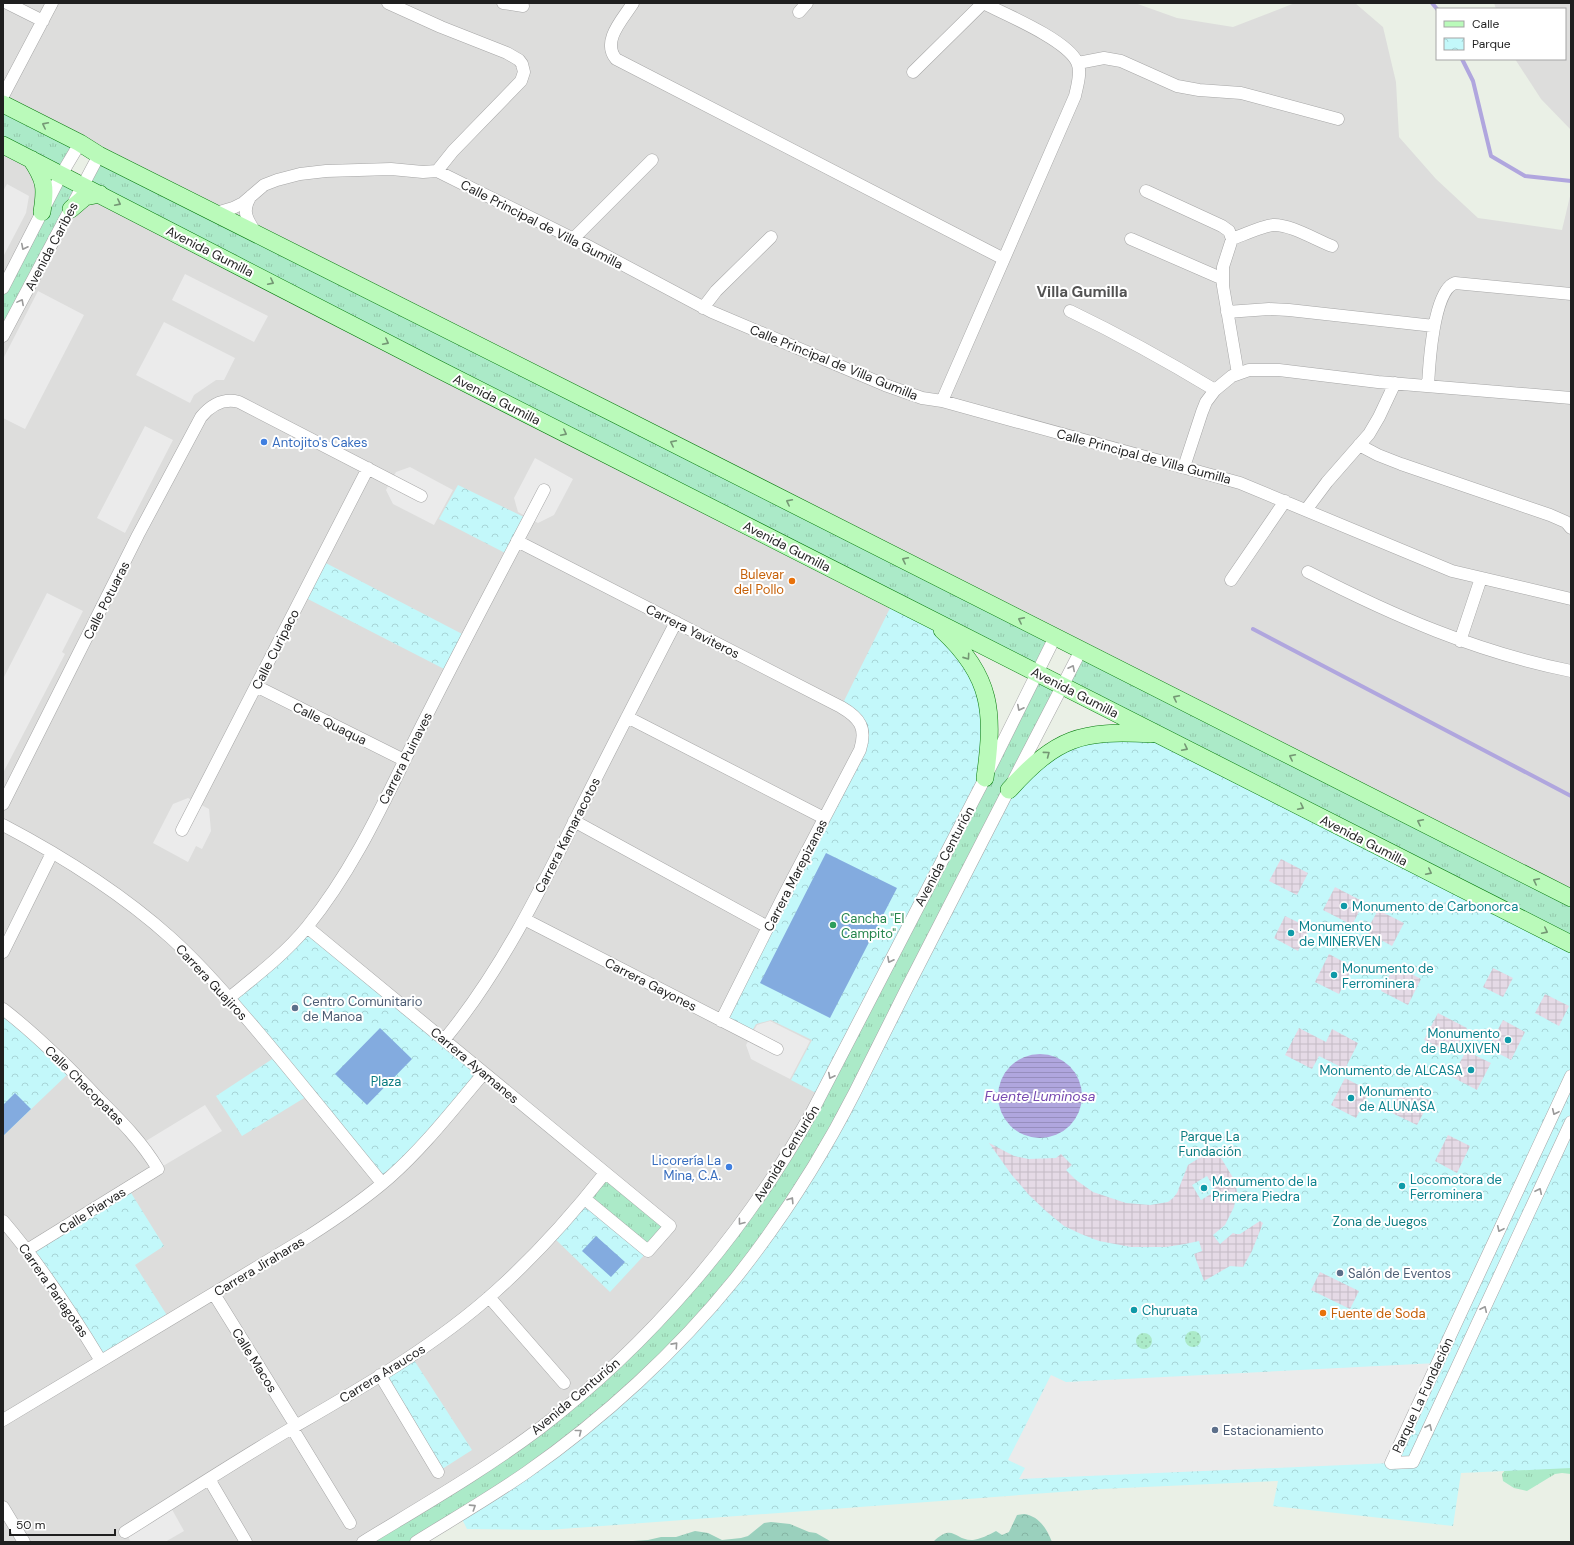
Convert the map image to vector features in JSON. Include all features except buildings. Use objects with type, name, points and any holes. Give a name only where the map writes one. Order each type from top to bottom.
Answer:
[{"type":"main road","points":[[3,104],[80,143],[99,155],[613,412],[1571,898]]},
{"type":"main road","name":"Avenida Gumilla","points":[[3,145],[436,368],[1571,944]]},
{"type":"main road","points":[[31,159],[44,183],[45,192],[42,212]]},
{"type":"main road","points":[[71,209],[85,197],[100,194]]},
{"type":"main road","points":[[930,619],[948,636],[968,659],[977,674],[986,695],[990,738],[985,778]]},
{"type":"main road","points":[[1009,790],[1025,772],[1038,761],[1053,750],[1076,739],[1102,734],[1158,735]]},
{"type":"street","points":[[7,3],[43,21]]},
{"type":"street","points":[[3,96],[52,3]]},
{"type":"street","points":[[388,3],[441,27],[507,53],[519,60],[523,68],[523,77],[521,80],[453,151],[437,171]]},
{"type":"street","points":[[503,3],[523,6]]},
{"type":"street","points":[[633,3],[610,39],[610,50],[616,59],[1004,259]]},
{"type":"street","points":[[913,72],[983,3],[1035,30],[1066,49],[1078,63],[1079,72],[1075,96],[942,401]]},
{"type":"street","points":[[1078,63],[1104,58],[1121,61],[1177,86],[1199,90],[1241,93],[1338,119]]},
{"type":"street","name":"Avenida Caribes","points":[[3,288],[61,175],[80,143]]},
{"type":"street","name":"Avenida Caribes","points":[[3,336],[99,155]]},
{"type":"street","points":[[573,239],[652,160]]},
{"type":"street","name":"Calle Principal de Villa Gumilla","points":[[216,213],[233,208],[264,185],[300,174],[326,171],[390,169],[423,172],[437,171],[573,239],[733,322],[885,385],[922,398],[942,401],[1240,483],[1452,571],[1571,599]]},
{"type":"street","points":[[1146,191],[1222,226],[1229,232],[1232,239],[1223,267],[1223,279],[1238,374]]},
{"type":"street","points":[[252,195],[246,203],[246,212],[247,219],[256,233]]},
{"type":"street","points":[[1232,239],[1278,225],[1332,246]]},
{"type":"street","points":[[704,308],[716,291],[771,237]]},
{"type":"street","points":[[1131,239],[1223,279]]},
{"type":"street","points":[[1428,386],[1430,346],[1434,326],[1445,293],[1450,286],[1455,283],[1571,294]]},
{"type":"street","points":[[1227,312],[1269,309],[1289,310],[1434,326]]},
{"type":"street","points":[[1070,311],[1114,332],[1215,390]]},
{"type":"street","points":[[1184,467],[1206,402],[1225,380],[1249,370],[1279,370],[1395,383],[1571,398]]},
{"type":"street","points":[[1306,510],[1327,482],[1369,434],[1380,417],[1395,383]]},
{"type":"street","name":"Calle Potuaras","points":[[3,804],[135,542],[194,429],[206,410],[218,403],[232,400],[239,402],[368,468]]},
{"type":"street","points":[[1359,445],[1378,455],[1401,464],[1569,521]]},
{"type":"street","points":[[368,468],[421,496]]},
{"type":"street","name":"Calle Curipaco","points":[[182,830],[368,468]]},
{"type":"street","name":"Carrera Puinaves","points":[[229,998],[289,947],[323,907],[348,868],[544,490]]},
{"type":"street","points":[[1231,580],[1285,502]]},
{"type":"street","name":"Carrera Yaviteros","points":[[517,541],[851,712],[858,720],[862,728]]},
{"type":"street","points":[[1308,572],[1386,611],[1460,641],[1532,663],[1571,671]]},
{"type":"street","points":[[1460,641],[1481,578]]},
{"type":"street","name":"Carrera Kamaracotos","points":[[444,1040],[478,996],[524,919],[676,622]]},
{"type":"street","name":"Avenida Centurión","points":[[363,1542],[503,1454],[570,1404],[636,1344],[716,1255],[760,1196],[796,1141],[985,778],[1055,637]]},
{"type":"street","name":"Avenida Centurión","points":[[416,1542],[527,1472],[585,1428],[670,1351],[738,1275],[786,1208],[816,1161],[854,1094],[1081,650]]},
{"type":"street","name":"Calle Quaqua","points":[[256,686],[404,760]]},
{"type":"street","points":[[627,717],[824,818]]},
{"type":"street","name":"Carrera Marepizanas","points":[[721,1021],[860,750],[863,739],[862,728]]},
{"type":"street","points":[[574,821],[768,928]]},
{"type":"street","name":"Carrera Guajiros","points":[[3,825],[52,853],[112,892],[142,914],[189,956],[229,998],[281,1059],[382,1183]]},
{"type":"street","points":[[3,952],[52,853]]},
{"type":"street","name":"Carrera Gayones","points":[[524,919],[777,1049]]},
{"type":"street","name":"Carrera Ayamanes","points":[[307,927],[670,1226],[648,1251],[585,1199]]},
{"type":"street","name":"Calle Chacopatas","points":[[3,1009],[38,1038],[85,1083],[130,1131],[158,1169]]},
{"type":"street","name":"Carrera Jiraharas","points":[[3,1420],[331,1222],[382,1183],[425,1141],[484,1073]]},
{"type":"street","name":"Parque La Fundación","points":[[1571,1076],[1390,1463],[1413,1462],[1571,1122]]},
{"type":"street","name":"Calle Piarvas","points":[[27,1250],[158,1169]]},
{"type":"street","name":"Carrera Araucos","points":[[125,1532],[380,1375],[442,1334],[489,1297],[548,1240],[585,1199],[605,1173]]},
{"type":"street","name":"Carrera Pariagotas","points":[[3,1221],[27,1250],[70,1311],[101,1361]]},
{"type":"street","name":"Calle Macos","points":[[214,1294],[350,1523]]},
{"type":"street","points":[[489,1297],[564,1383]]},
{"type":"street","points":[[380,1375],[438,1472]]},
{"type":"street","points":[[209,1479],[246,1542]]},
{"type":"street","points":[[3,1507],[24,1542]]},
{"type":"street","points":[[428,1542],[448,1523]]},
{"type":"shaded area","points":[[3,3],[1135,3],[1177,18],[1233,27],[1295,3],[1355,3],[1383,27],[1396,82],[1399,137],[1436,179],[1478,218],[1562,230],[1571,192],[1571,898],[3,104]]},
{"type":"shaded area","points":[[1494,3],[1571,3],[1571,130],[1541,99],[1516,60],[1566,60],[1566,8],[1496,8]]},
{"type":"shaded area","points":[[3,145],[931,619],[831,1077],[716,1255],[570,1404],[363,1542],[3,1542]]},
{"type":"shaded area","points":[[7,184],[29,196],[26,213],[3,257],[3,191]]},
{"type":"shaded area","points":[[185,274],[268,316],[254,342],[172,300]]},
{"type":"shaded area","points":[[38,291],[84,315],[25,429],[3,418],[3,359]]},
{"type":"shaded area","points":[[164,322],[235,358],[224,380],[216,380],[194,395],[190,403],[136,375]]},
{"type":"shaded area","points":[[145,426],[173,440],[125,533],[97,518]]},
{"type":"shaded area","points":[[535,458],[573,479],[554,515],[538,523],[518,512],[514,498]]},
{"type":"shaded area","points":[[410,467],[453,490],[434,525],[393,504],[386,490],[396,472]]},
{"type":"shaded area","points":[[47,593],[83,611],[62,652],[65,654],[3,773],[3,679]]},
{"type":"shaded area","points":[[188,798],[209,809],[211,831],[202,849],[196,846],[188,862],[153,843],[173,804]]},
{"type":"shaded area","points":[[1281,859],[1308,873],[1297,895],[1269,881]]},
{"type":"shaded area","points":[[1335,887],[1364,902],[1352,925],[1323,910]]},
{"type":"shaded area","points":[[1378,910],[1404,923],[1392,946],[1366,932]]},
{"type":"shaded area","points":[[1285,916],[1310,928],[1298,951],[1274,938]]},
{"type":"shaded area","points":[[1329,954],[1353,967],[1339,994],[1315,982]]},
{"type":"shaded area","points":[[1395,965],[1421,979],[1408,1005],[1381,991]]},
{"type":"shaded area","points":[[1493,968],[1513,978],[1503,997],[1483,987]]},
{"type":"shaded area","points":[[1545,994],[1569,1006],[1559,1026],[1535,1013]]},
{"type":"shaded area","points":[[1438,1013],[1467,1028],[1453,1054],[1424,1040]]},
{"type":"shaded area","points":[[1503,1020],[1525,1032],[1511,1060],[1488,1048]]},
{"type":"shaded area","points":[[770,1021],[810,1041],[790,1079],[751,1059],[746,1045],[757,1025]]},
{"type":"shaded area","points":[[1299,1028],[1326,1042],[1332,1029],[1358,1043],[1345,1069],[1319,1056],[1312,1069],[1285,1055]]},
{"type":"shaded area","points":[[1466,1051],[1491,1063],[1477,1090],[1452,1077]]},
{"type":"shaded area","points":[[1345,1078],[1370,1091],[1356,1118],[1331,1105]]},
{"type":"shaded area","points":[[1403,1087],[1430,1101],[1417,1125],[1390,1112]]},
{"type":"shaded area","points":[[205,1105],[222,1131],[158,1169],[141,1144]]},
{"type":"shaded area","points":[[1448,1135],[1470,1146],[1457,1173],[1435,1161]]},
{"type":"shaded area","points":[[989,1143],[1014,1156],[1029,1159],[1056,1158],[1061,1154],[1072,1165],[1066,1170],[1076,1180],[1093,1192],[1126,1203],[1150,1205],[1168,1202],[1173,1198],[1177,1193],[1188,1165],[1215,1148],[1235,1181],[1237,1192],[1234,1207],[1225,1225],[1213,1235],[1220,1244],[1233,1233],[1240,1234],[1260,1221],[1263,1223],[1252,1251],[1243,1267],[1230,1266],[1204,1281],[1194,1254],[1202,1251],[1199,1241],[1166,1247],[1131,1247],[1099,1241],[1064,1226],[1029,1195],[1011,1174]],"holes":[[[1207,1176],[1216,1191],[1201,1200],[1192,1185]]]},
{"type":"shaded area","points":[[1320,1272],[1359,1291],[1350,1309],[1311,1290]]},
{"type":"shaded area","name":"Estacionamiento","points":[[1437,1363],[1391,1463],[1019,1479],[1025,1468],[1008,1460],[1051,1375],[1066,1382]]},
{"type":"shaded area","points":[[169,1504],[184,1531],[165,1542],[131,1542],[125,1532]]},
{"type":"green space","points":[[3,109],[75,145],[60,173],[3,144]]},
{"type":"green space","points":[[100,158],[1053,638],[1037,671],[85,185]]},
{"type":"green space","points":[[61,175],[83,186],[3,336],[3,288]]},
{"type":"green space","points":[[458,485],[528,519],[509,555],[439,519]]},
{"type":"green space","points":[[322,561],[466,636],[448,671],[304,597]]},
{"type":"green space","points":[[893,602],[930,620],[985,695],[983,777],[820,1095],[791,1080],[812,1040],[771,1020],[756,1024],[750,1034],[723,1020],[865,739],[842,705]]},
{"type":"green space","points":[[1082,653],[1571,900],[1571,942],[1065,685]]},
{"type":"green space","points":[[1037,673],[1063,686],[854,1094],[734,1280],[585,1428],[448,1523],[428,1542],[363,1542],[503,1454],[636,1344],[772,1178]]},
{"type":"green space","name":"Parque La Fundación","points":[[1158,735],[1571,945],[1571,1468],[1461,1473],[1453,1526],[1273,1506],[1278,1481],[1101,1489],[548,1530],[467,1529],[460,1515],[585,1428],[703,1315],[816,1161],[1009,790],[1053,749]]},
{"type":"green space","name":"Cancha \"El Campito\"","points":[[826,853],[897,888],[830,1018],[760,983]]},
{"type":"green space","name":"Plaza","points":[[307,927],[484,1073],[382,1183],[229,998]]},
{"type":"green space","points":[[3,1009],[71,1071],[3,1136]]},
{"type":"green space","points":[[380,1028],[412,1059],[367,1105],[335,1074]]},
{"type":"green space","points":[[277,1056],[309,1095],[242,1136],[216,1096]]},
{"type":"green space","points":[[15,1093],[31,1109],[3,1136],[3,1105]]},
{"type":"green space","points":[[605,1173],[670,1226],[648,1251],[585,1199]]},
{"type":"green space","points":[[128,1188],[164,1246],[135,1265],[170,1320],[101,1361],[27,1250]]},
{"type":"green space","points":[[585,1199],[648,1251],[610,1292],[552,1236]]},
{"type":"green space","points":[[596,1236],[625,1262],[611,1277],[582,1251]]},
{"type":"green space","points":[[1193,1331],[1199,1333],[1201,1339],[1199,1345],[1193,1347],[1187,1345],[1185,1339],[1187,1333]]},
{"type":"green space","points":[[1141,1333],[1147,1333],[1152,1338],[1150,1347],[1147,1349],[1141,1349],[1136,1344],[1136,1338]]},
{"type":"green space","points":[[412,1357],[472,1450],[439,1471],[382,1375]]},
{"type":"green space","points":[[1571,1457],[1571,1474],[1555,1474],[1527,1491],[1514,1488],[1503,1481],[1502,1474],[1506,1469]]},
{"type":"green space","points":[[1024,1514],[1034,1517],[1042,1524],[1048,1532],[1052,1542],[933,1542],[945,1533],[954,1534],[967,1540],[979,1539],[996,1531],[1002,1535],[1009,1532],[1017,1515]]},
{"type":"green space","points":[[771,1522],[790,1524],[809,1532],[816,1533],[830,1541],[838,1542],[618,1542],[648,1540],[661,1537],[676,1537],[695,1531],[708,1533],[722,1540],[741,1538],[748,1536],[764,1523]]},
{"type":"water","name":"Fuente Luminosa","points":[[1040,1054],[1056,1057],[1070,1066],[1079,1080],[1082,1096],[1079,1112],[1070,1126],[1056,1135],[1040,1138],[1024,1135],[1010,1126],[1001,1112],[998,1096],[1001,1080],[1010,1066],[1024,1057]]},
{"type":"waterway","points":[[1432,3],[1436,8]]},
{"type":"waterway","points":[[1462,60],[1473,81],[1491,156],[1525,176],[1571,181]]},
{"type":"waterway","points":[[1253,629],[1571,796]]},
{"type":"place","name":"Antojito's Cakes","points":[[264,442]]},
{"type":"place","name":"Bulevar del Pollo","points":[[792,581]]},
{"type":"place","name":"Monumento de Carbonorca","points":[[1344,906]]},
{"type":"place","name":"Cancha \"El Campito\"","points":[[833,925]]},
{"type":"place","name":"Monumento de MINERVEN","points":[[1291,933]]},
{"type":"place","name":"Monumento de Ferrominera","points":[[1334,975]]},
{"type":"place","name":"Centro Comunitario de Manoa","points":[[295,1008]]},
{"type":"place","name":"Monumento de BAUXIVEN","points":[[1508,1040]]},
{"type":"place","name":"Monumento de ALCASA","points":[[1471,1070]]},
{"type":"place","name":"Monumento de ALUNASA","points":[[1351,1098]]},
{"type":"place","name":"Licorería La Mina, C.A.","points":[[729,1167]]},
{"type":"place","name":"Locomotora de Ferrominera","points":[[1402,1186]]},
{"type":"place","name":"Monumento de la Primera Piedra","points":[[1204,1188]]},
{"type":"place","name":"Salón de Eventos","points":[[1340,1273]]},
{"type":"place","name":"Churuata","points":[[1134,1310]]},
{"type":"place","name":"Fuente de Soda","points":[[1323,1313]]},
{"type":"place","name":"Estacionamiento","points":[[1215,1430]]},
{"type":"district","name":"Villa Gumilla","points":[[1082,292]]},
{"type":"park label","name":"Zona de Juegos","points":[[1380,1221]]}]
